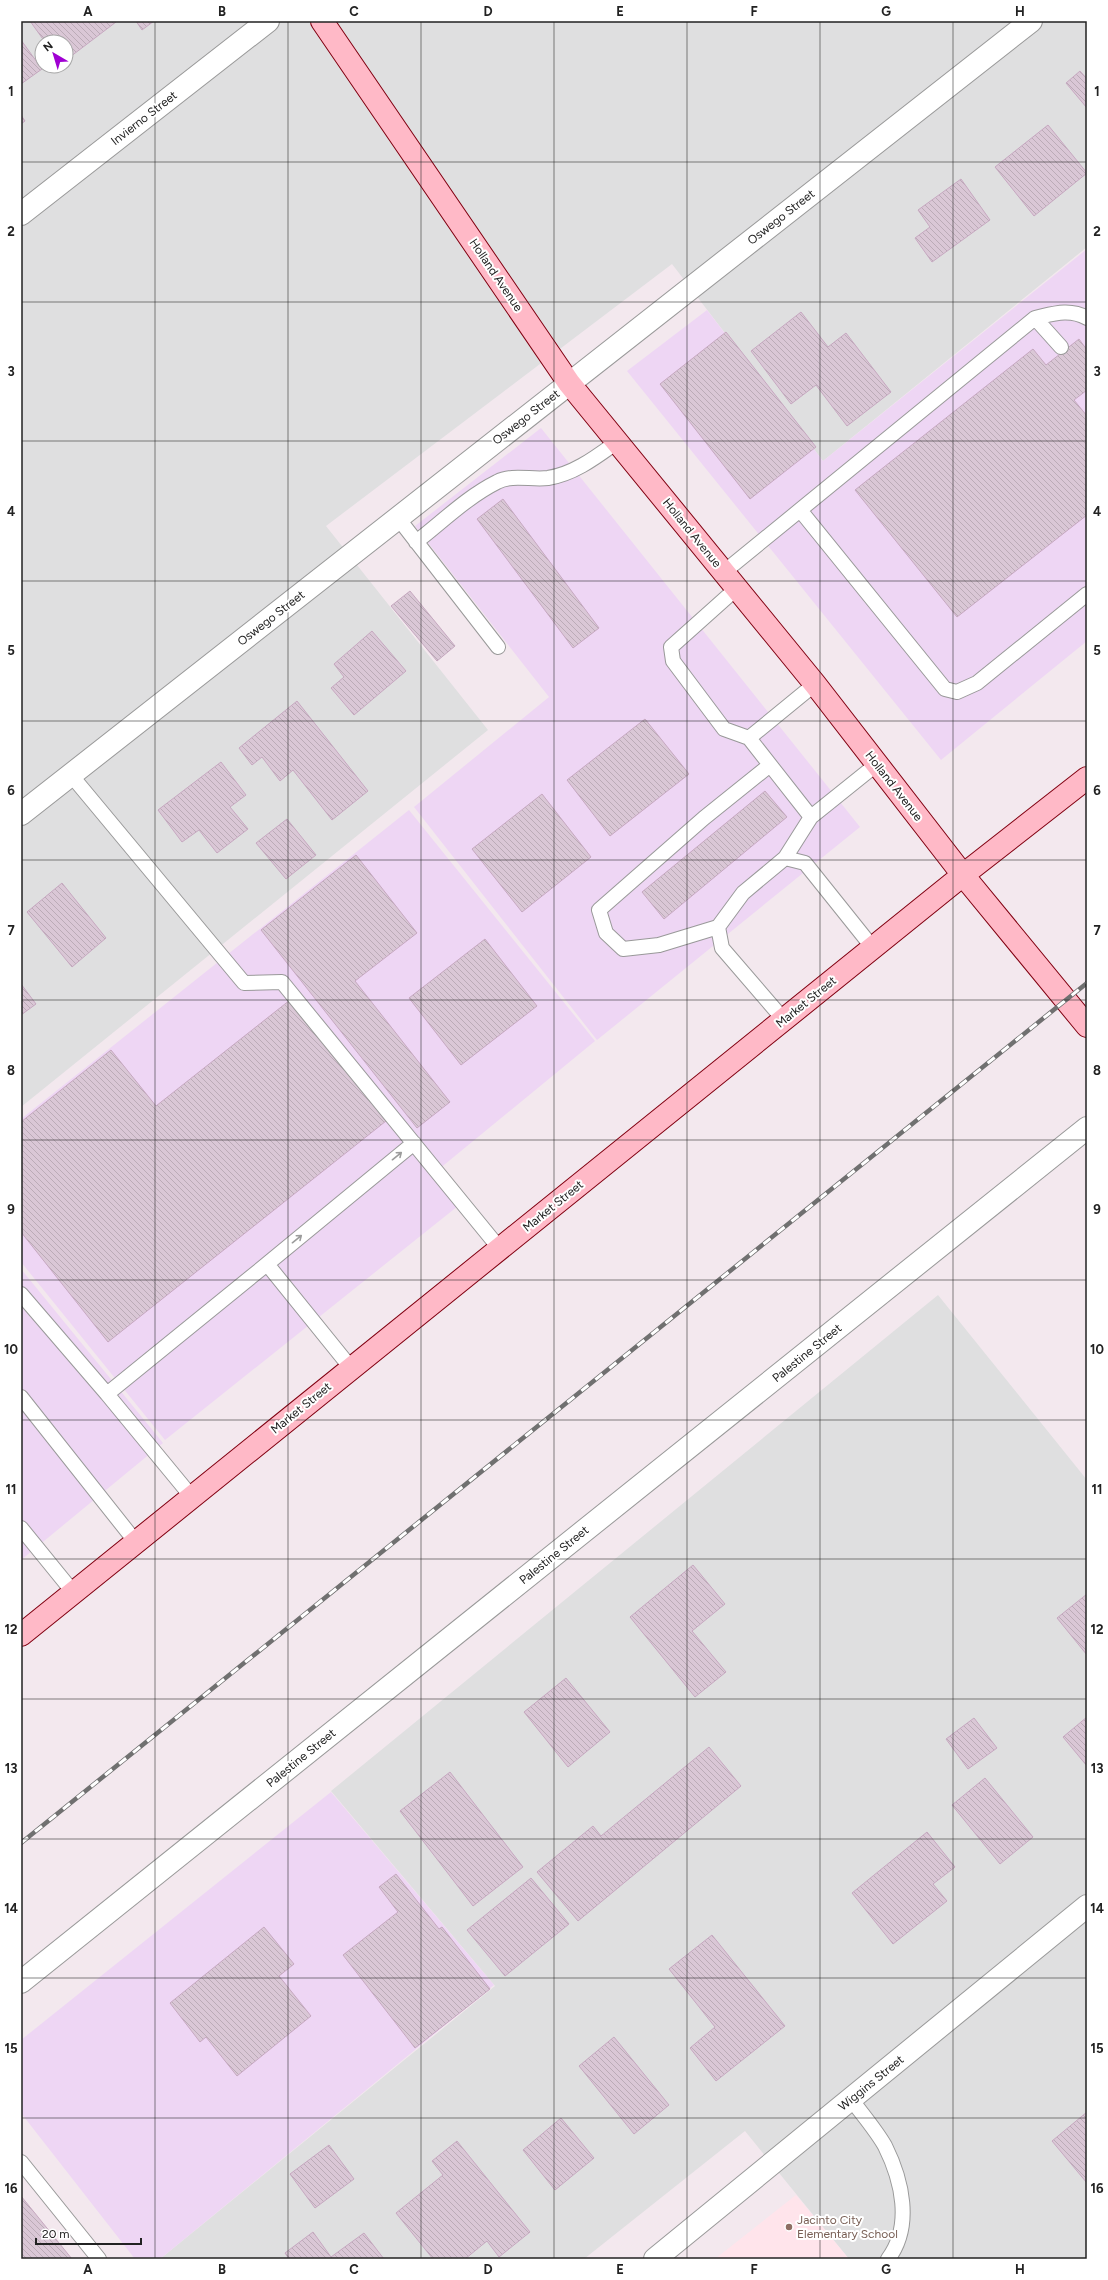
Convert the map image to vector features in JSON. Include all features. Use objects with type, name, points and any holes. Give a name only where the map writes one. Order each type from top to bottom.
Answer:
[{"type":"main road","name":"Holland Avenue","points":[[322,21],[569,383],[815,684],[963,875],[1087,1026]]},
{"type":"main road","name":"Market Street","points":[[21,1635],[135,1541],[500,1249],[963,875],[1087,778]]},
{"type":"street","name":"Invierno Street","points":[[21,214],[268,21]]},
{"type":"street","name":"Oswego Street","points":[[21,814],[1031,21]]},
{"type":"street","name":"Palestine Street","points":[[21,1982],[1087,1128]]},
{"type":"street","name":"Wiggins Street","points":[[654,2259],[1087,1906]]},
{"type":"lane","points":[[810,817],[749,738],[724,729],[673,662],[671,647],[730,580],[800,510],[1035,318],[1068,311],[1079,313],[1087,318]]},
{"type":"lane","points":[[1035,318],[1061,347]]},
{"type":"lane","points":[[416,542],[478,494],[498,481],[521,478],[548,478],[580,468],[617,442]]},
{"type":"lane","points":[[800,510],[945,689],[957,692],[977,683],[1087,594]]},
{"type":"lane","points":[[398,518],[498,647]]},
{"type":"lane","points":[[749,738],[815,684]]},
{"type":"lane","points":[[770,765],[704,818],[599,910],[606,932],[623,949],[659,945],[718,927],[743,893],[785,858],[810,817],[877,764]]},
{"type":"lane","points":[[71,775],[244,983],[282,982],[500,1249]]},
{"type":"lane","points":[[785,858],[805,863],[873,948]]},
{"type":"lane","points":[[718,927],[722,948],[784,1020]]},
{"type":"lane","points":[[107,1394],[414,1143]]},
{"type":"lane","points":[[267,1264],[351,1368]]},
{"type":"lane","points":[[21,1294],[107,1394],[191,1496]]},
{"type":"lane","points":[[21,1397],[135,1541]]},
{"type":"lane","points":[[21,1528],[73,1592]]},
{"type":"lane","points":[[851,2099],[884,2145],[897,2174],[902,2197],[903,2230],[888,2259]]},
{"type":"lane","points":[[21,2162],[99,2259]]},
{"type":"shaded area","points":[[21,21],[1087,21],[1087,247],[823,461],[672,264],[326,526],[488,730],[21,1107]]},
{"type":"shaded area","points":[[1087,249],[1087,641],[941,760],[627,371],[707,310],[823,461]]},
{"type":"shaded area","points":[[541,428],[860,827],[597,1040],[414,807],[549,697],[415,526]]},
{"type":"shaded area","points":[[409,810],[595,1041],[433,1174],[458,1206],[165,1440],[21,1262],[21,1119]]},
{"type":"shaded area","points":[[21,1269],[163,1443],[21,1560]]},
{"type":"shaded area","points":[[938,1295],[1087,1480],[1087,2259],[849,2259],[745,2131],[584,2259],[160,2259],[495,1986],[331,1791]]},
{"type":"shaded area","points":[[331,1792],[494,1985],[160,2259],[135,2259],[21,2113],[21,2040]]},
{"type":"shaded area","name":"Jacinto City Elementary School","points":[[796,2195],[849,2259],[715,2259]]},
{"type":"building","points":[[30,21],[116,22],[74,54],[74,34],[39,34]]},
{"type":"building","points":[[136,21],[154,21],[142,30]]},
{"type":"building","points":[[21,40],[34,58],[35,74],[21,84]]},
{"type":"building","points":[[1080,71],[1087,79],[1087,108],[1066,83]]},
{"type":"building","points":[[21,115],[25,121],[21,124]]},
{"type":"building","points":[[1048,125],[1087,173],[1034,216],[995,167]]},
{"type":"building","points":[[961,179],[990,220],[932,262],[915,238],[930,227],[918,210]]},
{"type":"building","points":[[801,312],[828,347],[846,333],[891,392],[847,426],[816,385],[791,404],[751,351]]},
{"type":"building","points":[[726,332],[816,447],[750,499],[660,384]]},
{"type":"building","points":[[1079,339],[1087,350],[1087,390],[1074,400],[1087,416],[1087,515],[957,617],[855,490],[1033,349],[1046,365]]},
{"type":"building","points":[[503,499],[599,628],[573,648],[477,519]]},
{"type":"building","points":[[410,591],[455,646],[437,661],[391,606]]},
{"type":"building","points":[[372,631],[406,671],[354,715],[331,688],[344,677],[334,664]]},
{"type":"building","points":[[297,701],[368,791],[332,820],[293,770],[280,781],[262,757],[252,765],[239,748]]},
{"type":"building","points":[[645,719],[689,774],[610,836],[567,780]]},
{"type":"building","points":[[221,762],[246,795],[230,807],[248,829],[217,853],[199,830],[182,842],[158,810]]},
{"type":"building","points":[[765,791],[787,817],[664,919],[642,892]]},
{"type":"building","points":[[542,794],[591,857],[522,912],[472,849]]},
{"type":"building","points":[[287,819],[316,855],[286,879],[256,843]]},
{"type":"building","points":[[356,855],[417,933],[355,981],[450,1102],[417,1128],[261,930]]},
{"type":"building","points":[[62,883],[106,938],[72,967],[27,912]]},
{"type":"building","points":[[485,939],[537,1006],[461,1065],[409,998]]},
{"type":"building","points":[[21,984],[36,1004],[21,1015]]},
{"type":"building","points":[[290,1000],[386,1121],[108,1342],[21,1232],[21,1122],[111,1050],[156,1106]]},
{"type":"building","points":[[693,1565],[725,1604],[692,1631],[726,1672],[695,1697],[630,1617]]},
{"type":"building","points":[[1087,1594],[1087,1655],[1057,1618]]},
{"type":"building","points":[[566,1678],[610,1732],[568,1767],[524,1712]]},
{"type":"building","points":[[1087,1717],[1087,1766],[1063,1737]]},
{"type":"building","points":[[974,1718],[997,1748],[968,1769],[946,1739]]},
{"type":"building","points":[[709,1747],[741,1786],[578,1921],[537,1872],[593,1826],[601,1836]]},
{"type":"building","points":[[450,1772],[523,1867],[473,1906],[400,1811]]},
{"type":"building","points":[[985,1778],[1033,1837],[1000,1864],[952,1805]]},
{"type":"building","points":[[927,1832],[955,1867],[933,1884],[947,1901],[893,1944],[852,1893]]},
{"type":"building","points":[[396,1874],[439,1929],[442,1927],[490,1989],[415,2048],[343,1955],[398,1912],[379,1887]]},
{"type":"building","points":[[531,1878],[569,1924],[505,1976],[467,1930]]},
{"type":"building","points":[[264,1927],[294,1964],[279,1976],[311,2016],[237,2076],[206,2037],[200,2042],[170,2003]]},
{"type":"building","points":[[712,1935],[785,2026],[716,2081],[690,2048],[715,2027],[669,1969]]},
{"type":"building","points":[[614,2037],[669,2105],[634,2134],[579,2066]]},
{"type":"building","points":[[1087,2112],[1087,2183],[1052,2141]]},
{"type":"building","points":[[561,2118],[594,2158],[555,2190],[523,2150]]},
{"type":"building","points":[[457,2141],[530,2232],[499,2257],[487,2241],[465,2259],[433,2259],[396,2213],[443,2175],[432,2161]]},
{"type":"building","points":[[329,2145],[354,2179],[315,2208],[290,2174]]},
{"type":"building","points":[[21,2196],[72,2259],[21,2259]]},
{"type":"building","points":[[313,2232],[331,2257],[364,2233],[384,2259],[289,2259],[285,2253]]},
{"type":"railway","points":[[21,1843],[1087,983]]},
{"type":"place","name":"Jacinto City Elementary School","points":[[789,2227]]}]
